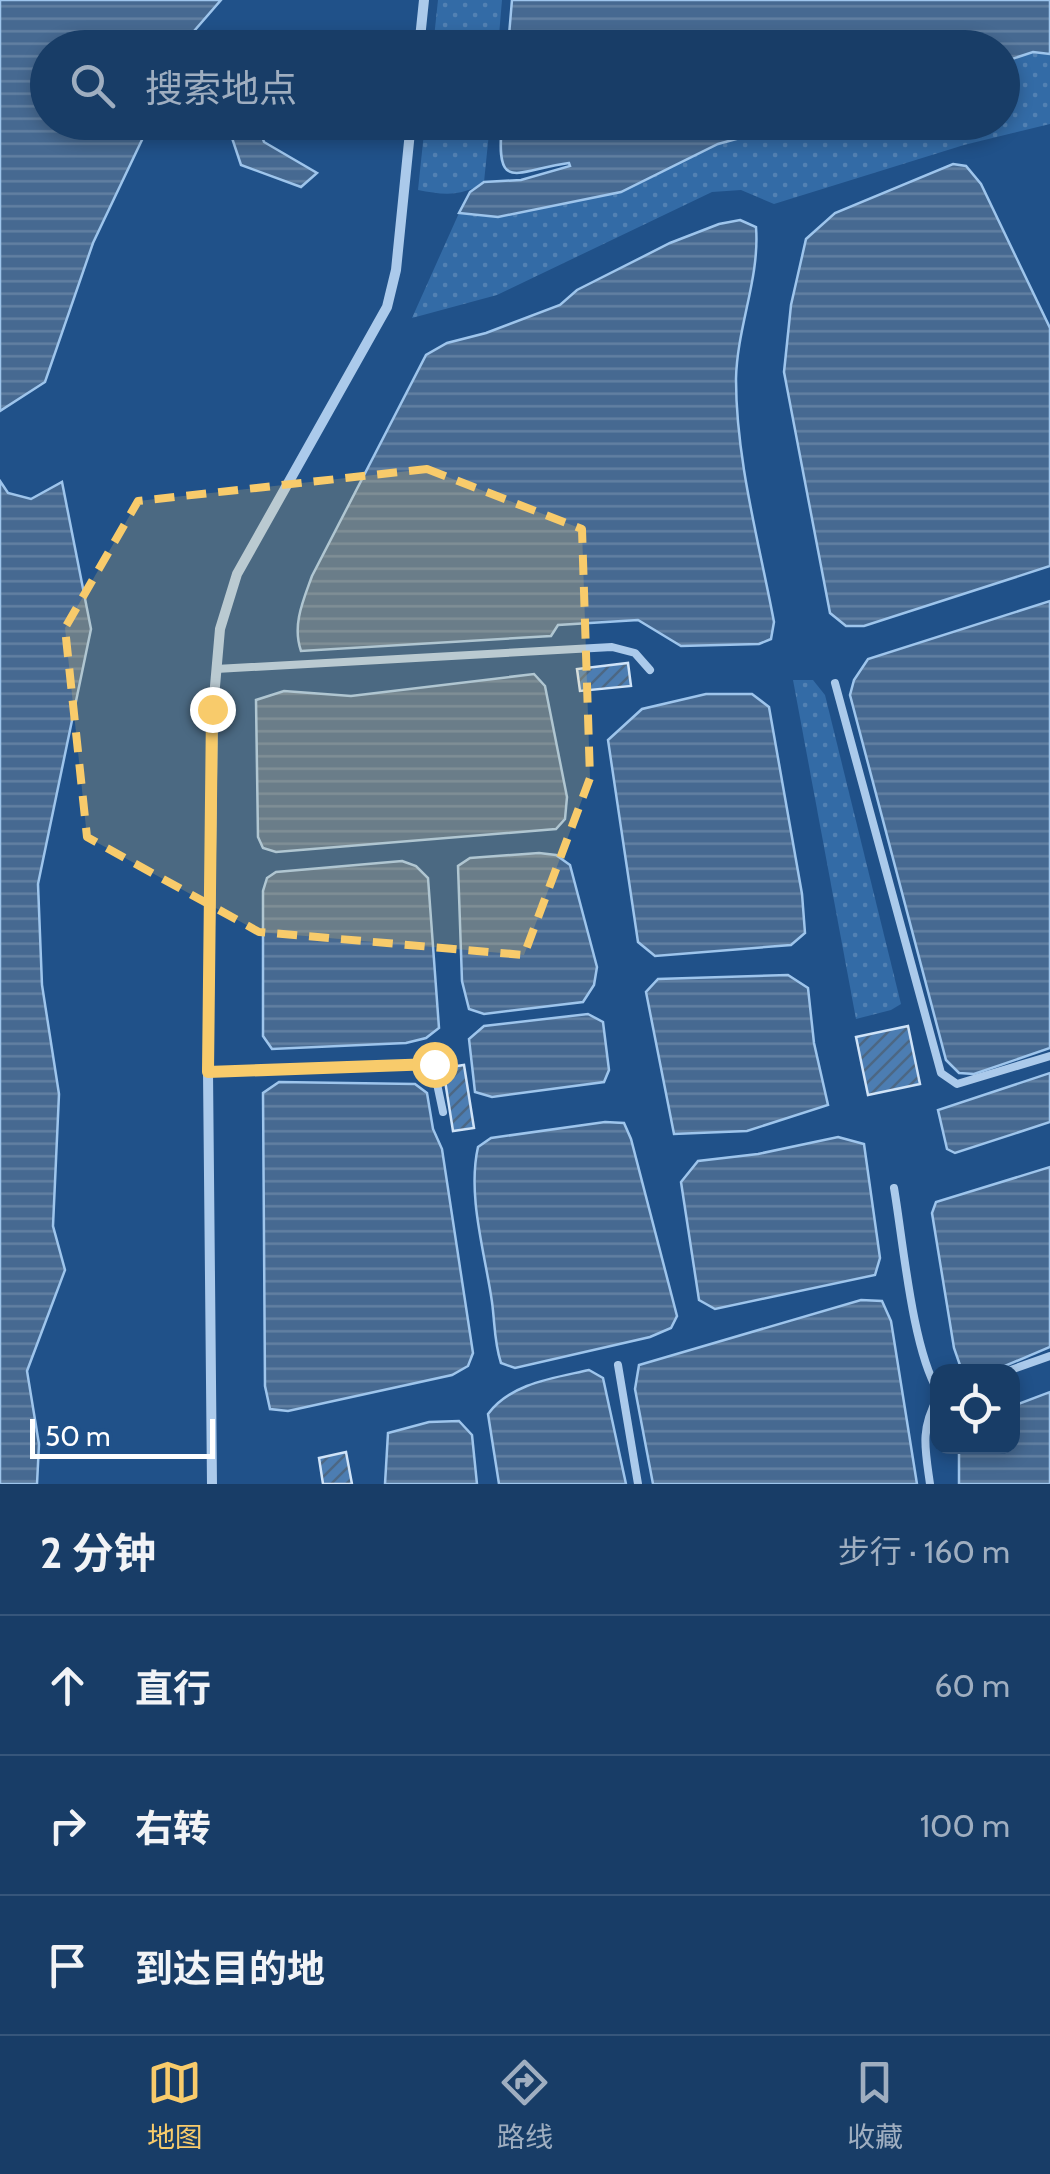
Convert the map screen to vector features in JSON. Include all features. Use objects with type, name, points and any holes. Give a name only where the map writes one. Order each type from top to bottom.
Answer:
[{"type":"street","points":[[421,30],[424,0]]},
{"type":"street","points":[[212,1484],[208,1072],[212,709],[220,630],[236,574],[387,307],[396,270],[409,140]]},
{"type":"lane","points":[[216,669],[612,647],[636,653],[650,670]]},
{"type":"lane","points":[[835,683],[940,1073],[957,1084],[1050,1056]]},
{"type":"lane","points":[[208,1072],[434,1064],[442,1112]]},
{"type":"lane","points":[[894,1188],[920,1342],[930,1378]]},
{"type":"lane","points":[[1020,1367],[1050,1356]]},
{"type":"lane","points":[[618,1364],[638,1484]]},
{"type":"lane","points":[[930,1410],[924,1441],[930,1484]]},
{"type":"highlighted area","points":[[427,469],[582,529],[590,778],[524,955],[259,932],[87,837],[65,628],[138,501]]},
{"type":"shaded area","points":[[0,0],[221,0],[195,30],[30,30],[30,140],[142,140],[93,243],[45,382],[0,411]]},
{"type":"shaded area","points":[[438,0],[502,0],[499,30],[435,30]]},
{"type":"shaded area","points":[[512,0],[1050,0],[1050,54],[1033,52],[1020,56],[1020,30],[509,30]]},
{"type":"shaded area","points":[[1033,52],[1050,54],[1050,124],[1020,131],[1020,56]]},
{"type":"shaded area","points":[[233,140],[263,140],[317,173],[301,187],[241,165]]},
{"type":"shaded area","points":[[423,140],[488,140],[484,182],[452,194],[418,190]]},
{"type":"shaded area","points":[[501,140],[733,140],[621,192],[498,217],[459,213],[470,192],[484,182],[521,180],[570,166],[569,163],[513,173],[502,161]]},
{"type":"shaded area","points":[[733,140],[984,140],[774,204],[741,190],[712,192],[497,295],[412,318],[459,213],[498,217],[621,192]]},
{"type":"shaded area","points":[[953,164],[966,166],[981,184],[1050,328],[1050,566],[864,626],[846,626],[830,613],[784,372],[791,305],[806,239],[835,213]]},
{"type":"shaded area","points":[[740,220],[756,227],[756,246],[737,360],[737,409],[744,470],[774,622],[771,639],[759,644],[681,646],[638,620],[558,625],[551,636],[301,651],[298,622],[312,576],[426,355],[447,343],[560,305],[577,290],[670,243]]},
{"type":"shaded area","points":[[0,481],[8,493],[31,499],[62,482],[91,629],[38,884],[42,985],[59,1094],[53,1226],[65,1270],[27,1371],[39,1444],[37,1484],[0,1484]]},
{"type":"shaded area","points":[[1050,601],[1050,1048],[974,1074],[959,1073],[946,1060],[850,695],[854,680],[868,659]]},
{"type":"shaded area","points":[[534,674],[545,686],[567,797],[565,819],[556,829],[276,852],[263,848],[258,837],[256,700],[284,691],[351,696]]},
{"type":"shaded area","points":[[793,680],[813,680],[825,695],[901,1004],[856,1019]]},
{"type":"shaded area","points":[[706,694],[752,694],[769,707],[802,894],[805,933],[791,945],[655,956],[638,942],[608,740],[642,709]]},
{"type":"shaded area","points":[[556,855],[570,865],[597,967],[594,985],[583,1002],[484,1014],[469,1009],[462,981],[458,866],[470,858]]},
{"type":"shaded area","points":[[402,861],[416,866],[428,878],[439,1028],[426,1038],[406,1043],[272,1049],[263,1036],[263,891],[267,878],[276,872]]},
{"type":"shaded area","points":[[788,975],[808,988],[814,1043],[828,1105],[747,1131],[674,1134],[646,992],[658,979]]},
{"type":"shaded area","points":[[588,1014],[603,1022],[609,1070],[604,1082],[492,1097],[475,1092],[469,1039],[484,1026]]},
{"type":"shaded area","points":[[1050,1073],[1050,1122],[955,1153],[947,1149],[938,1110]]},
{"type":"shaded area","points":[[279,1082],[415,1084],[427,1093],[433,1129],[442,1149],[473,1353],[468,1366],[452,1375],[288,1411],[270,1409],[265,1386],[263,1093]]},
{"type":"shaded area","points":[[605,1122],[624,1123],[631,1139],[677,1316],[671,1328],[650,1337],[515,1368],[501,1363],[478,1224],[478,1147],[491,1138]]},
{"type":"shaded area","points":[[838,1137],[864,1144],[880,1258],[875,1275],[715,1309],[699,1300],[681,1182],[698,1161],[758,1154]]},
{"type":"shaded area","points":[[1050,1167],[1050,1347],[1010,1364],[960,1364],[932,1213],[936,1202]]},
{"type":"shaded area","points":[[861,1300],[882,1301],[891,1321],[917,1484],[653,1484],[635,1389],[639,1365]]},
{"type":"shaded area","points":[[589,1370],[603,1378],[626,1484],[499,1484],[488,1414],[521,1389]]},
{"type":"shaded area","points":[[1050,1392],[1050,1484],[959,1484],[959,1454],[1020,1454],[1020,1403]]},
{"type":"shaded area","points":[[459,1421],[472,1435],[477,1484],[385,1484],[388,1433],[429,1422]]},
{"type":"building","points":[[628,663],[631,686],[580,691],[577,669]]},
{"type":"building","points":[[908,1026],[920,1084],[868,1095],[856,1037]]},
{"type":"building","points":[[464,1065],[474,1128],[453,1131],[443,1068]]},
{"type":"building","points":[[346,1452],[352,1484],[323,1484],[319,1458]]},
{"type":"route","points":[[212,709],[208,1072],[434,1064]]}]
